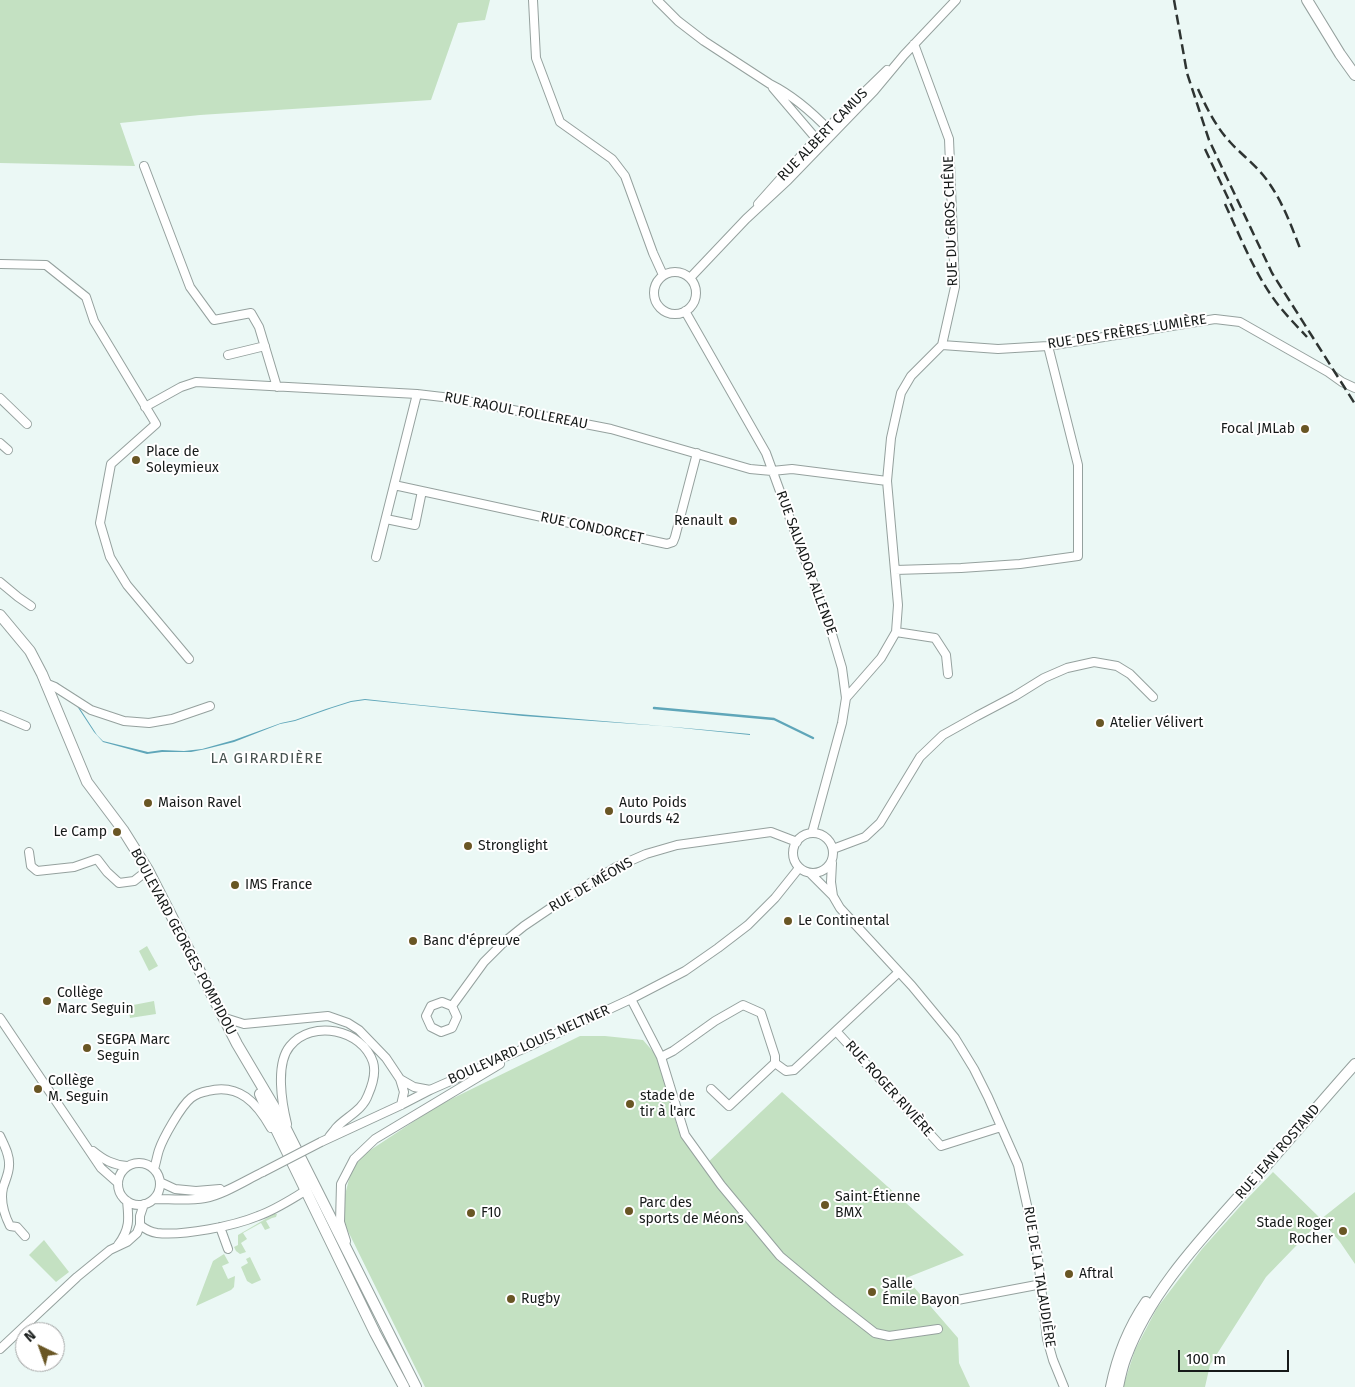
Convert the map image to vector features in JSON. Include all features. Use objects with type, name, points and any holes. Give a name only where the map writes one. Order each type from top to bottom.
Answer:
[{"type":"main road","points":[[1306,0],[1355,75]]},
{"type":"main road","name":"BOULEVARD GEORGES POMPIDOU","points":[[0,615],[30,651],[87,782],[123,830],[148,870],[247,1063],[279,1116],[303,1174]]},
{"type":"main road","name":"RUE JEAN ROSTAND","points":[[1118,1387],[1125,1359],[1134,1337],[1166,1284],[1201,1239],[1355,1064]]},
{"type":"main road","points":[[303,1174],[357,1271],[416,1387]]},
{"type":"main road","points":[[303,1174],[306,1191],[375,1333],[404,1387]]},
{"type":"main road","name":"RUE JEAN ROSTAND","points":[[1111,1387],[1123,1345],[1138,1314],[1159,1283],[1181,1257],[1201,1239]]},
{"type":"street","points":[[525,0],[533,2],[536,58],[560,122],[612,159],[625,176],[663,275]]},
{"type":"street","points":[[657,0],[704,41],[779,88],[833,134]]},
{"type":"street","name":"RUE ALBERT CAMUS","points":[[690,278],[746,219],[833,134],[956,0]]},
{"type":"street","name":"RUE DU GROS CHÊNE","points":[[914,44],[949,139],[955,287],[942,346]]},
{"type":"street","name":"RUE ALBERT CAMUS","points":[[746,219],[816,139],[904,55]]},
{"type":"street","points":[[770,84],[822,145]]},
{"type":"street","points":[[144,166],[190,287],[214,320],[251,313],[259,327],[277,387]]},
{"type":"street","points":[[2,264],[46,265],[86,297],[94,320],[156,424],[111,464],[100,523],[110,557],[127,585],[189,659]]},
{"type":"street","points":[[670,272],[684,274],[690,278],[696,289],[694,302],[685,311],[671,313],[664,311],[655,300],[655,286],[658,280],[670,272]]},
{"type":"street","name":"RUE SALVADOR ALLENDE","points":[[685,311],[766,452],[831,631],[842,668],[846,698],[842,723],[812,833]]},
{"type":"street","name":"RUE DES FRÈRES LUMIÈRE","points":[[942,346],[998,349],[1048,346],[1215,319],[1240,322],[1355,388]]},
{"type":"street","points":[[228,355],[265,346]]},
{"type":"street","points":[[846,698],[881,658],[896,632],[898,605],[887,481],[891,438],[901,392],[911,376],[942,346]]},
{"type":"street","points":[[894,570],[1020,564],[1078,556],[1078,465],[1048,346]]},
{"type":"street","name":"RUE RAOUL FOLLEREAU","points":[[145,407],[180,387],[196,382],[417,394],[450,398],[611,429],[750,469],[772,471],[792,469],[887,481]]},
{"type":"street","points":[[376,557],[417,394]]},
{"type":"street","points":[[0,398],[27,424]]},
{"type":"street","points":[[0,444],[8,450]]},
{"type":"street","name":"RUE CONDORCET","points":[[394,485],[667,544],[673,542],[675,537],[696,453]]},
{"type":"street","points":[[386,518],[415,524],[422,491]]},
{"type":"street","points":[[0,582],[31,606]]},
{"type":"street","points":[[896,632],[935,638],[946,655],[948,674]]},
{"type":"street","points":[[833,848],[864,838],[880,823],[920,757],[943,736],[1044,678],[1067,668],[1094,662],[1117,666],[1130,674],[1153,697]]},
{"type":"street","points":[[45,683],[56,687],[91,710],[124,721],[149,723],[172,719],[210,706]]},
{"type":"street","points":[[0,715],[26,726]]},
{"type":"street","name":"RUE DE MÉONS","points":[[452,1006],[484,962],[503,943],[524,926],[616,867],[646,854],[677,846],[773,832],[797,842]]},
{"type":"street","points":[[832,862],[825,870],[818,873],[811,874],[805,872],[799,868],[794,858],[793,852],[797,842],[806,834],[812,833],[824,836],[829,841],[834,854],[831,882],[833,896]]},
{"type":"street","points":[[29,852],[31,866],[37,871],[74,868],[98,859],[107,872],[119,883],[134,882],[148,870]]},
{"type":"street","name":"BOULEVARD LOUIS NELTNER","points":[[154,1199],[191,1200],[208,1198],[430,1090],[631,999],[685,971],[748,925],[775,898],[799,868]]},
{"type":"street","name":"RUE DE LA TALAUDIÈRE","points":[[811,874],[833,896],[840,908],[899,972],[955,1038],[974,1069],[1018,1165],[1037,1250],[1047,1339],[1064,1387]]},
{"type":"street","points":[[775,1063],[786,1071],[794,1070],[899,972]]},
{"type":"street","points":[[631,999],[661,1057],[685,1136],[721,1184],[780,1256],[875,1333],[889,1336],[938,1329]]},
{"type":"street","points":[[661,1057],[673,1052],[715,1021],[743,1005],[761,1013],[775,1056],[775,1063],[729,1106],[711,1090]]},
{"type":"street","points":[[224,1018],[244,1024],[328,1016],[348,1023],[359,1030],[386,1058],[400,1079],[404,1092],[401,1105]]},
{"type":"street","points":[[0,1018],[102,1168],[118,1183]]},
{"type":"street","points":[[303,1174],[282,1104],[280,1078],[284,1058],[290,1046],[302,1036],[316,1030],[346,1034],[357,1041],[368,1052],[374,1063],[374,1076],[368,1098],[356,1112],[337,1127],[324,1141]]},
{"type":"street","name":"RUE ROGER RIVIÈRE","points":[[836,1031],[941,1146],[1001,1127]]},
{"type":"street","points":[[357,1271],[340,1222],[341,1184],[354,1158],[375,1139],[532,1045]]},
{"type":"street","points":[[400,1079],[414,1087],[430,1090]]},
{"type":"street","points":[[154,1169],[159,1149],[182,1107],[192,1097],[217,1088],[236,1090],[250,1099],[303,1174]]},
{"type":"street","points":[[0,1136],[9,1158],[9,1168],[2,1190],[4,1214],[10,1226],[17,1227],[25,1236]]},
{"type":"street","points":[[87,1146],[102,1159],[113,1164],[127,1166]]},
{"type":"street","points":[[141,1162],[148,1164],[154,1169],[160,1182],[158,1194],[154,1199],[144,1204],[132,1204],[122,1196],[118,1190],[118,1183],[122,1170],[134,1163],[141,1162]]},
{"type":"street","name":"BOULEVARD LOUIS NELTNER","points":[[160,1182],[175,1189],[196,1191],[234,1187]]},
{"type":"street","points":[[140,1225],[156,1233],[181,1233],[220,1227],[257,1217],[306,1191]]},
{"type":"street","points":[[117,1246],[125,1236],[128,1226],[127,1201]]},
{"type":"street","points":[[0,1349],[98,1260],[117,1246],[127,1242],[137,1233],[144,1204]]},
{"type":"street","points":[[220,1227],[228,1249]]},
{"type":"street","points":[[952,1301],[1042,1284]]},
{"type":"green space","points":[[0,0],[490,0],[485,20],[458,23],[431,100],[200,115],[120,123],[135,166],[0,163]]},
{"type":"green space","points":[[147,946],[158,966],[149,971],[139,951]]},
{"type":"green space","points":[[154,1001],[156,1014],[130,1018],[128,1006]]},
{"type":"green space","name":"Parc des sports de Méons","points":[[580,1036],[605,1036],[643,1040],[657,1056],[678,1129],[704,1166],[782,1092],[964,1255],[906,1278],[958,1338],[959,1363],[970,1387],[425,1387],[344,1223],[344,1199],[355,1165],[366,1153],[437,1106]]},
{"type":"green space","points":[[1273,1172],[1321,1219],[1355,1192],[1355,1264],[1340,1242],[1321,1220],[1266,1277],[1210,1365],[1205,1387],[1123,1387],[1135,1350],[1157,1308],[1202,1249]]},
{"type":"green space","points":[[277,1214],[276,1217],[266,1221],[270,1228],[265,1230],[261,1223],[243,1233],[247,1239],[241,1243],[246,1252],[240,1254],[236,1251],[234,1247],[238,1245],[238,1235]]},
{"type":"green space","points":[[44,1240],[69,1272],[56,1282],[29,1255]]},
{"type":"green space","points":[[224,1254],[229,1263],[222,1266],[228,1279],[235,1276],[234,1287],[196,1306],[213,1261]]},
{"type":"green space","points":[[250,1257],[261,1280],[252,1284],[247,1281],[241,1267],[248,1263],[246,1259]]},
{"type":"water","points":[[50,683],[58,683],[75,701],[103,741],[148,752],[202,749],[351,701],[365,699],[702,729],[750,735],[662,726],[523,716],[365,700],[351,702],[295,721],[280,724],[234,742],[206,749],[191,752],[147,754],[103,742],[94,732],[73,700]]},
{"type":"waterway","points":[[654,708],[774,719],[813,738]]},
{"type":"railway","points":[[1174,0],[1187,73],[1209,140],[1272,273],[1355,404]]},
{"type":"railway","points":[[1198,89],[1220,130],[1263,175],[1275,192],[1301,251]]},
{"type":"railway","points":[[1205,149],[1234,211]]},
{"type":"railway","points":[[1225,204],[1264,284],[1279,306],[1307,337]]},
{"type":"place","name":"Focal JMLab","points":[[1305,429]]},
{"type":"place","name":"Place de Soleymieux","points":[[136,460]]},
{"type":"place","name":"Renault","points":[[733,521]]},
{"type":"place","name":"Atelier Vélivert","points":[[1100,723]]},
{"type":"place","name":"Maison Ravel","points":[[148,803]]},
{"type":"place","name":"Auto Poids Lourds 42","points":[[609,811]]},
{"type":"place","name":"Le Camp","points":[[117,832]]},
{"type":"place","name":"Stronglight","points":[[468,846]]},
{"type":"place","name":"IMS France","points":[[235,885]]},
{"type":"place","name":"Le Continental","points":[[788,921]]},
{"type":"place","name":"Banc d'épreuve","points":[[413,941]]},
{"type":"place","name":"Collège Marc Seguin","points":[[47,1001]]},
{"type":"place","name":"SEGPA Marc Seguin","points":[[87,1048]]},
{"type":"place","name":"Collège M. Seguin","points":[[38,1089]]},
{"type":"place","name":"stade de tir à l'arc","points":[[630,1104]]},
{"type":"place","name":"Saint-Étienne BMX","points":[[825,1205]]},
{"type":"place","name":"Parc des sports de Méons","points":[[629,1211]]},
{"type":"place","name":"F10","points":[[471,1213]]},
{"type":"place","name":"Stade Roger Rocher","points":[[1343,1231]]},
{"type":"place","name":"Aftral","points":[[1069,1274]]},
{"type":"place","name":"Salle Émile Bayon","points":[[872,1292]]},
{"type":"place","name":"Rugby","points":[[511,1299]]},
{"type":"district","name":"LA GIRARDIÈRE","points":[[267,759]]}]
